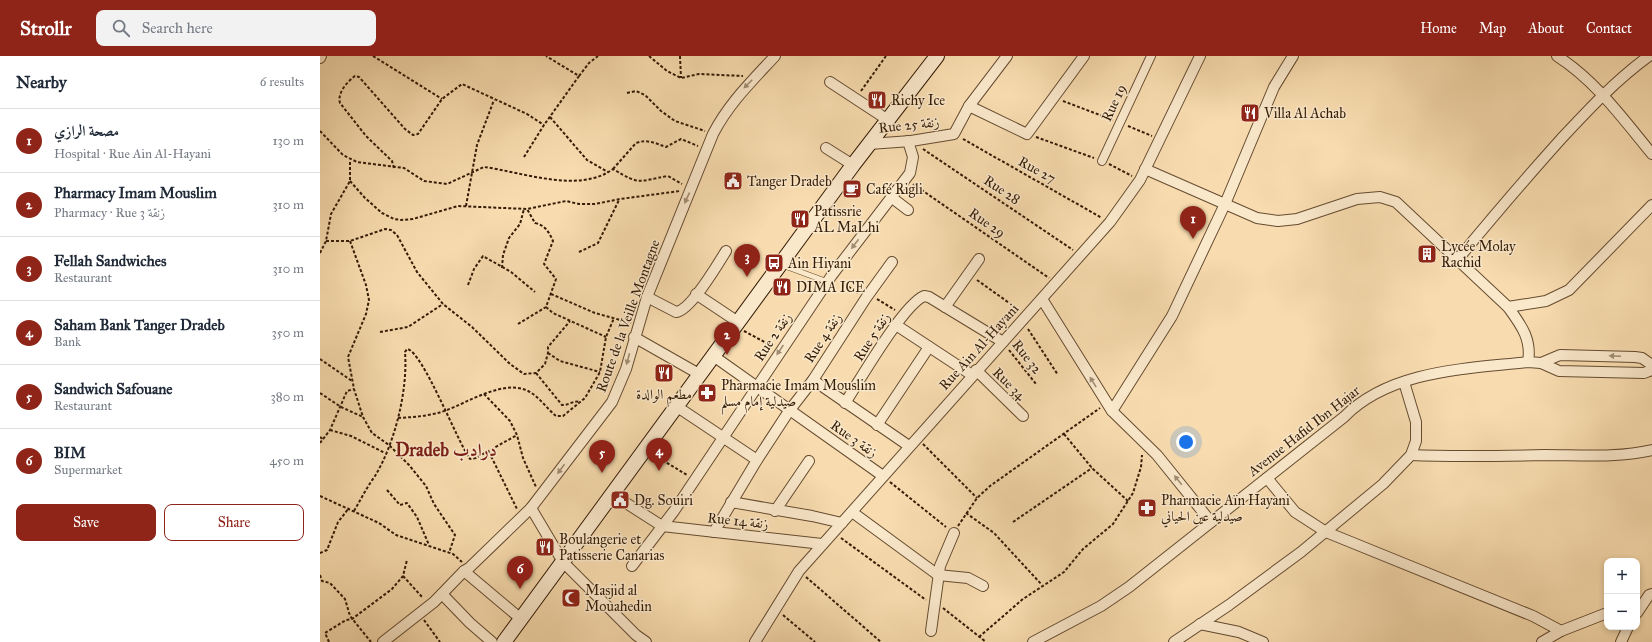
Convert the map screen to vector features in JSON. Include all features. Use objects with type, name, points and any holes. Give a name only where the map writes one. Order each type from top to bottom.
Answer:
[{"type":"main road","points":[[504,642],[712,356],[740,325],[780,264],[853,165],[937,56]]},
{"type":"street","name":"Route de la Veille Montagne","points":[[383,642],[430,605],[531,508],[612,402],[624,375],[647,297],[713,134],[730,106],[775,56]]},
{"type":"street","name":"Rue 25 زنقة","points":[[869,144],[910,141],[954,134],[969,106],[1007,56]]},
{"type":"street","points":[[969,106],[1027,134],[1055,98],[1084,56]]},
{"type":"street","name":"Rue 19","points":[[1102,161],[1151,56]]},
{"type":"street","name":"Rue Ain Al-Hayani","points":[[755,642],[799,571],[916,437],[1110,222],[1140,180],[1200,56]]},
{"type":"street","points":[[1109,407],[1172,316],[1225,204],[1274,87],[1293,56]]},
{"type":"street","points":[[1557,56],[1584,76],[1603,94],[1652,154]]},
{"type":"street","points":[[1458,259],[1516,190],[1603,94],[1631,69],[1649,56]]},
{"type":"street","points":[[830,82],[888,120]]},
{"type":"street","name":"Rue 2 زنقة","points":[[632,566],[674,511],[830,278],[910,174],[913,157],[910,141]]},
{"type":"street","points":[[826,148],[853,165]]},
{"type":"street","points":[[1145,169],[1257,218],[1278,221],[1297,219],[1357,199],[1380,197],[1396,202],[1508,307],[1522,325],[1528,338],[1530,350],[1528,362]]},
{"type":"street","points":[[891,197],[908,210]]},
{"type":"street","points":[[1508,307],[1546,301],[1569,290],[1652,205]]},
{"type":"street","points":[[647,297],[676,312],[683,310],[726,251]]},
{"type":"street","points":[[979,259],[945,307],[1003,342]]},
{"type":"street","name":"Rue 4 زنقة","points":[[714,532],[757,460],[789,411],[813,380],[892,262]]},
{"type":"street","points":[[696,294],[740,325]]},
{"type":"street","name":"Rue 5 زنقة","points":[[845,403],[903,315],[919,298],[925,296],[929,297],[945,307]]},
{"type":"street","points":[[1042,299],[1109,407],[1168,467],[1211,522]]},
{"type":"street","name":"Rue 34","points":[[896,325],[929,347],[974,373],[1022,416]]},
{"type":"street","points":[[634,338],[699,374]]},
{"type":"street","points":[[877,425],[929,347]]},
{"type":"street","points":[[1540,363],[1560,355],[1572,355],[1635,357],[1642,358],[1652,365]]},
{"type":"street","name":"Rue 3 زنقة","points":[[712,356],[883,476]]},
{"type":"street","name":"Avenue Hafid Ibn Hajar","points":[[1033,642],[1101,606],[1124,591],[1344,417],[1353,407],[1368,398],[1404,382],[1442,372],[1528,362],[1540,363]]},
{"type":"street","points":[[1540,363],[1559,371],[1644,373],[1652,370]]},
{"type":"street","points":[[813,380],[909,446]]},
{"type":"street","points":[[1174,642],[1229,605],[1326,532],[1383,484],[1411,455],[1416,441],[1416,422],[1404,382]]},
{"type":"street","points":[[682,410],[757,460]]},
{"type":"street","points":[[1411,455],[1449,457],[1585,455],[1641,453],[1652,450]]},
{"type":"street","points":[[775,511],[809,461]]},
{"type":"street","points":[[1266,478],[1295,512],[1326,532],[1520,610],[1561,631]]},
{"type":"street","name":"Rue 14 زنقة","points":[[612,494],[662,526],[822,544]]},
{"type":"street","points":[[731,502],[775,511],[812,516],[842,523]]},
{"type":"street","points":[[531,508],[562,562],[636,635],[646,642]]},
{"type":"street","points":[[852,512],[938,575],[968,578],[983,586]]},
{"type":"street","points":[[931,631],[938,575],[944,554],[954,533]]},
{"type":"street","points":[[467,569],[520,619]]},
{"type":"street","points":[[442,594],[470,623],[492,642]]},
{"type":"street","points":[[1640,600],[1651,595]]},
{"type":"street","points":[[1640,609],[1651,595]]},
{"type":"street","points":[[1542,642],[1561,631],[1604,615]]},
{"type":"street","points":[[1200,624],[1239,632],[1263,642]]},
{"type":"street","points":[[1621,642],[1627,630]]},
{"type":"lane","points":[[780,264],[830,278]]},
{"type":"path","points":[[373,56],[442,99]]},
{"type":"path","points":[[546,56],[579,76]]},
{"type":"path","points":[[524,157],[544,125],[579,76],[589,63],[598,56]]},
{"type":"path","points":[[649,56],[667,72],[681,78],[699,74],[741,75],[754,78]]},
{"type":"path","points":[[680,56],[681,78]]},
{"type":"path","points":[[856,99],[886,56]]},
{"type":"path","points":[[394,168],[392,161],[366,136],[340,104],[340,97],[347,83],[357,76],[405,129],[416,136],[442,99],[462,84],[527,114],[544,125]]},
{"type":"path","points":[[627,93],[636,91],[645,95],[661,111],[675,121],[713,134]]},
{"type":"path","points":[[1055,98],[1160,139]]},
{"type":"path","points":[[466,206],[477,145],[494,100]]},
{"type":"path","points":[[550,117],[587,160],[608,172]]},
{"type":"path","points":[[320,131],[350,159],[357,162],[407,170],[424,181],[447,184],[472,171],[484,167],[560,180],[577,181],[608,172],[613,169],[636,143],[648,140],[666,147],[681,139],[706,150]]},
{"type":"path","name":"Rue 27","points":[[954,134],[1110,222]]},
{"type":"path","points":[[1027,134],[1102,161],[1140,180]]},
{"type":"path","name":"Rue 28","points":[[910,141],[1081,255]]},
{"type":"path","points":[[320,253],[326,241],[331,214],[350,181],[350,159]]},
{"type":"path","points":[[613,169],[630,179],[639,181],[668,176],[690,190]]},
{"type":"path","name":"Rue 29","points":[[905,179],[1056,283]]},
{"type":"path","points":[[350,181],[365,198],[382,213],[394,219],[413,219],[458,206],[528,209],[566,201],[579,204],[594,204],[690,190]]},
{"type":"path","points":[[579,252],[598,243],[620,199]]},
{"type":"path","points":[[502,268],[503,255],[509,238],[520,224],[524,209]]},
{"type":"path","points":[[518,324],[546,307],[556,279],[544,264],[553,241],[548,231],[541,224],[535,223],[528,209]]},
{"type":"path","points":[[326,241],[350,241],[385,228],[390,230],[397,235],[417,272],[443,304],[472,327],[510,364],[524,374],[536,373],[542,369],[548,353],[548,347],[570,321]]},
{"type":"path","points":[[350,241],[366,285],[369,300],[366,314],[348,357],[354,389],[363,417],[372,433],[409,464],[426,486],[434,504],[455,535],[449,553]]},
{"type":"path","points":[[468,286],[474,268],[483,256],[511,272],[535,292]]},
{"type":"path","points":[[968,274],[1024,317],[1058,375]]},
{"type":"path","points":[[830,278],[903,315]]},
{"type":"path","points":[[551,294],[595,313],[638,324]]},
{"type":"path","points":[[380,332],[408,327],[443,304]]},
{"type":"path","points":[[546,307],[552,313],[606,337]]},
{"type":"path","points":[[398,418],[417,417],[445,411],[484,394],[502,389],[523,388],[536,397],[552,413],[559,417],[563,416],[584,398],[600,372],[606,337],[614,318]]},
{"type":"path","points":[[740,325],[780,351]]},
{"type":"path","name":"Rue 32","points":[[1003,342],[1036,384]]},
{"type":"path","points":[[354,511],[389,446],[398,418],[406,378],[406,352],[409,349],[414,353],[472,460],[489,452],[517,435]]},
{"type":"path","points":[[548,353],[560,361],[600,372]]},
{"type":"path","points":[[320,359],[353,381]]},
{"type":"path","points":[[536,373],[562,405],[567,405],[575,401],[580,402]]},
{"type":"path","points":[[320,443],[324,440],[330,430],[347,391],[354,389]]},
{"type":"path","points":[[320,393],[341,407],[363,417]]},
{"type":"path","points":[[484,394],[510,421],[517,435],[523,458],[540,496]]},
{"type":"path","points":[[883,476],[954,533],[966,513],[978,498],[997,481],[1064,434],[1109,407]]},
{"type":"path","points":[[330,430],[351,436],[385,453]]},
{"type":"path","points":[[1064,434],[1092,468],[1129,502]]},
{"type":"path","points":[[320,437],[324,440]]},
{"type":"path","points":[[916,437],[978,498]]},
{"type":"path","points":[[979,636],[1016,604],[1042,585],[1064,572],[1083,549],[1113,524],[1129,502],[1141,467],[1143,440]]},
{"type":"path","points":[[489,452],[521,517]]},
{"type":"path","points":[[651,454],[694,479]]},
{"type":"path","points":[[1013,522],[1092,468]]},
{"type":"path","points":[[387,490],[400,504],[407,503],[417,517],[429,546]]},
{"type":"path","points":[[320,496],[379,522],[396,535],[449,553],[467,569]]},
{"type":"path","points":[[320,553],[327,550],[338,522],[349,508]]},
{"type":"path","points":[[966,513],[994,533],[1042,585]]},
{"type":"path","points":[[833,533],[934,603],[986,642]]},
{"type":"path","points":[[329,642],[325,633],[346,620],[352,619],[392,589],[402,576],[407,560]]},
{"type":"path","points":[[799,571],[881,642]]},
{"type":"path","points":[[320,575],[322,581],[330,583],[345,599],[352,619],[372,642]]},
{"type":"path","points":[[402,576],[430,605]]},
{"type":"path","points":[[775,608],[816,642]]},
{"type":"path","points":[[419,614],[440,642]]},
{"type":"place","name":"Richy Ice","points":[[877,100]]},
{"type":"place","name":"Villa Al Achab","points":[[1250,113]]},
{"type":"place","name":"Tanger Dradeb","points":[[733,181]]},
{"type":"place","name":"Café Rigli","points":[[852,189]]},
{"type":"place","name":"Patissrie AL MaLhi","points":[[800,219]]},
{"type":"place","name":"مصحة الرازي","points":[[1193,239]]},
{"type":"place","name":"Lycée Molay Rachid","points":[[1427,254]]},
{"type":"place","name":"Ain Hiyani","points":[[774,263]]},
{"type":"place","name":"Fellah Sandwiches","points":[[747,277]]},
{"type":"place","name":"DIMA ICE","points":[[782,287]]},
{"type":"place","name":"Pharmacy Imam Mouslim","points":[[727,355]]},
{"type":"place","name":"مطعم الوالدة","points":[[664,373]]},
{"type":"place","name":"Pharmacie Imam Mouslim صيدلية إمام مسلم","points":[[707,393]]},
{"type":"place","name":"Saham Bank Tanger Dradeb","points":[[659,471]]},
{"type":"place","name":"Sandwich Safouane","points":[[602,473]]},
{"type":"place","name":"Dg. Souiri","points":[[620,500]]},
{"type":"place","name":"Pharmacie Aïn Hayani صيدلية عين الحياني","points":[[1147,508]]},
{"type":"place","name":"Boulangerie et Patisserie Canarias","points":[[545,547]]},
{"type":"place","name":"BIM","points":[[520,589]]},
{"type":"place","name":"Masjid al Mouahedin","points":[[571,598]]},
{"type":"district","name":"Dradeb درادب","points":[[446,450]]}]
